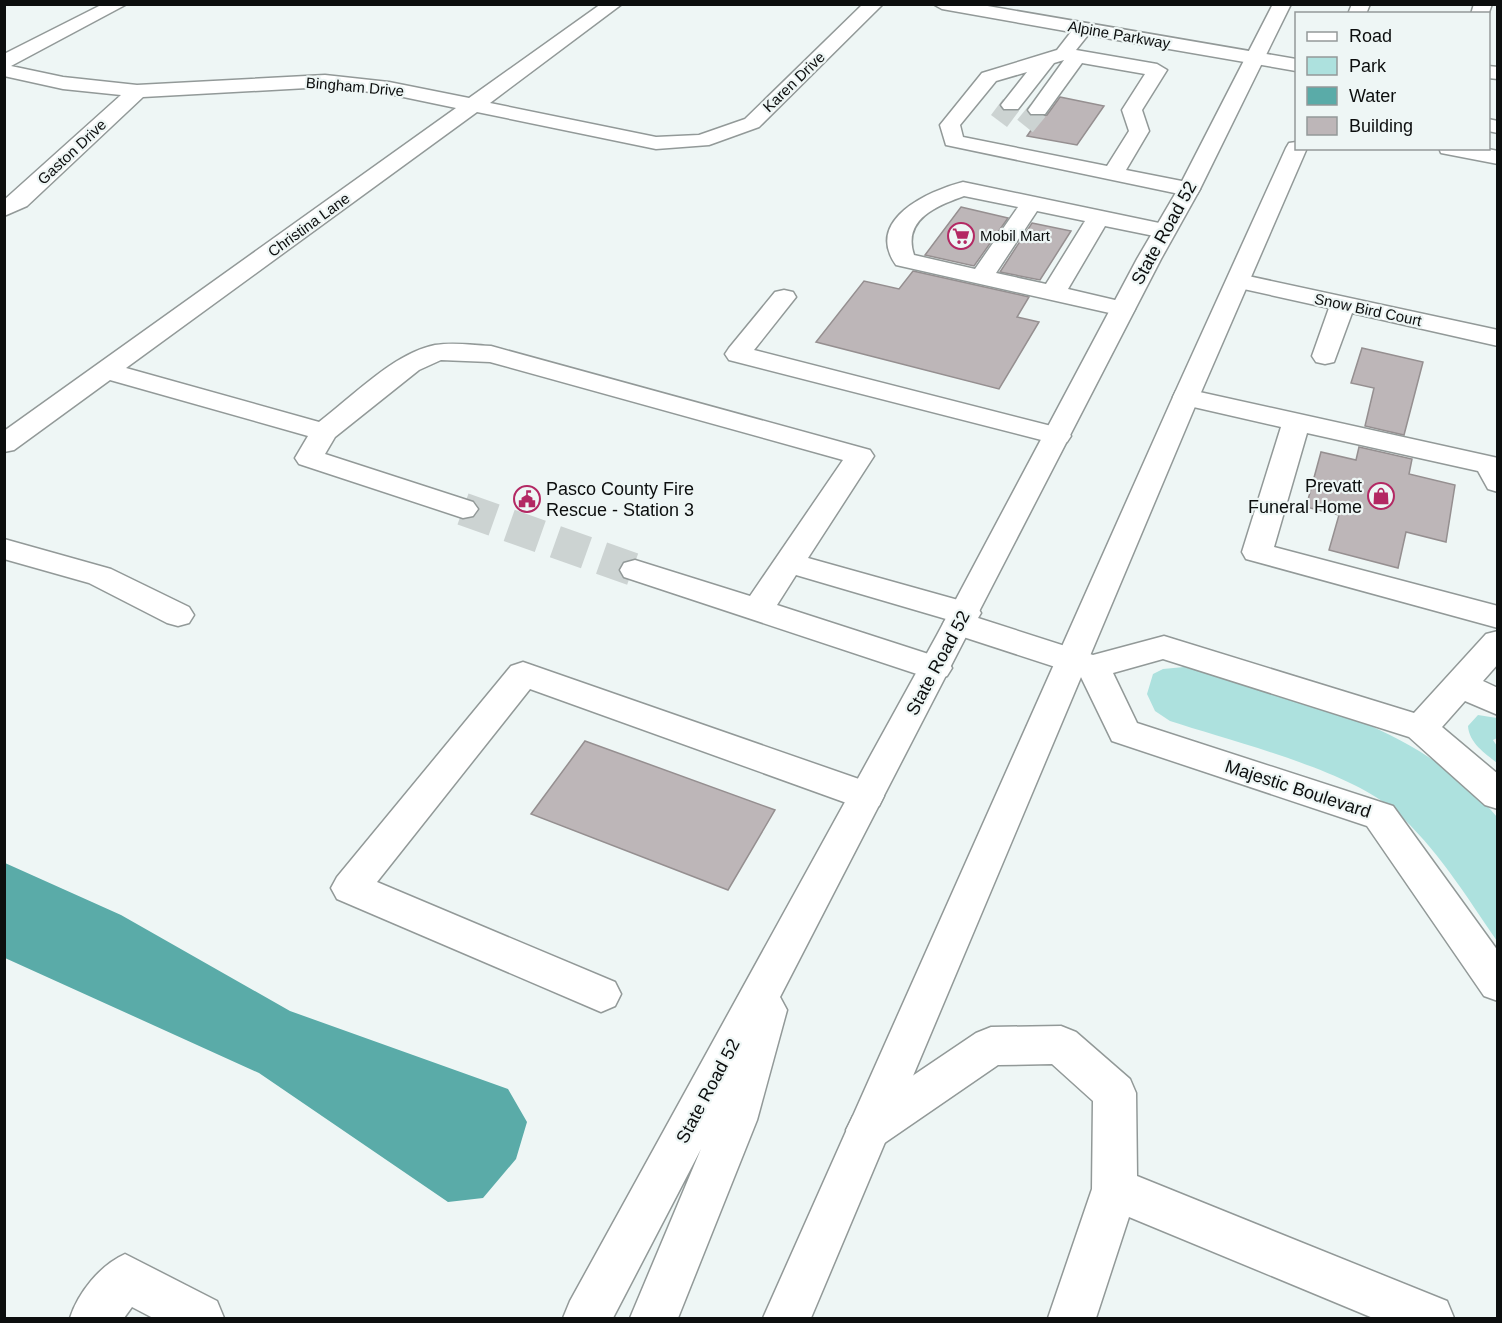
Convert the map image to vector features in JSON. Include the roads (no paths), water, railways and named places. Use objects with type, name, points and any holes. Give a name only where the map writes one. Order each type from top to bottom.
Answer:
[{"type":"street","points":[[4,62],[118,4]]},
{"type":"street","name":"Christina Lane","points":[[4,444],[613,4]]},
{"type":"street","name":"Karen Drive","points":[[702,141],[752,123],[874,4]]},
{"type":"street","name":"Alpine Parkway","points":[[942,4],[1083,28],[1263,41],[1295,63]]},
{"type":"street","name":"State Road 52","points":[[587,1318],[962,619],[1164,231],[1189,189],[1282,4]]},
{"type":"street","points":[[1018,106],[1063,56],[1083,28]]},
{"type":"street","points":[[1018,106],[1063,56]]},
{"type":"street","points":[[1018,68],[1063,56],[1157,70],[1132,110],[1139,131],[1113,173]]},
{"type":"street","points":[[1018,68],[1018,106]]},
{"type":"street","points":[[1018,68],[988,139],[1113,173],[1189,189]]},
{"type":"street","name":"Bingham Drive","points":[[4,70],[63,83],[137,91],[325,81],[389,88],[656,143],[702,141]]},
{"type":"street","name":"Gaston Drive","points":[[4,209],[19,201],[137,91]]},
{"type":"street","points":[[787,1318],[868,1130],[1082,664],[1186,397],[1296,150]]},
{"type":"street","points":[[1459,150],[1497,158]]},
{"type":"street","points":[[1123,309],[903,260],[898,240],[908,218],[932,200],[963,189],[1164,231]]},
{"type":"street","points":[[981,277],[1031,204]]},
{"type":"street","points":[[1053,293],[1098,218]]},
{"type":"street","name":"Snow Bird Court","points":[[1239,281],[1497,338]]},
{"type":"street","points":[[784,297],[738,354],[1057,436]]},
{"type":"street","points":[[1325,356],[1343,304]]},
{"type":"street","points":[[463,508],[309,458],[324,432],[410,363],[436,353],[455,351],[491,354],[860,456],[787,562],[758,610]]},
{"type":"street","points":[[108,371],[324,432]]},
{"type":"street","points":[[1186,397],[1489,465],[1497,483]]},
{"type":"street","points":[[1296,422],[1257,552],[1497,617]]},
{"type":"street","points":[[4,549],[100,576],[178,615]]},
{"type":"street","points":[[787,562],[962,619],[1082,664],[1164,647],[1420,728],[1497,795]]},
{"type":"street","points":[[635,570],[935,668]]},
{"type":"street","points":[[1420,728],[1497,642]]},
{"type":"street","name":"Majestic Boulevard","points":[[1082,664],[1124,732],[1380,816],[1497,984]]},
{"type":"street","points":[[601,994],[350,888],[523,674],[866,796]]},
{"type":"street","points":[[1460,684],[1497,703]]},
{"type":"street","points":[[654,1318],[735,1120],[786,945]]},
{"type":"street","points":[[868,1130],[992,1046],[1061,1045],[1115,1093],[1115,1189],[1072,1318]]},
{"type":"street","points":[[1115,1189],[1430,1318]]},
{"type":"street","points":[[94,1318],[125,1278],[200,1318]]},
{"type":"water","points":[[5,863],[121,915],[290,1011],[508,1089],[527,1122],[516,1159],[483,1198],[448,1202],[259,1073],[5,958]]},
{"type":"tunnel","points":[[999,121],[1011,105]]},
{"type":"tunnel","points":[[1025,126],[1038,110]]},
{"type":"tunnel","points":[[463,509],[635,570]]},
{"type":"place","name":"Mobil Mart","points":[[961,236]]},
{"type":"place","name":"Prevatt Funeral Home","points":[[1381,496]]},
{"type":"place","name":"Pasco County Fire Rescue - Station 3","points":[[527,499]]}]
